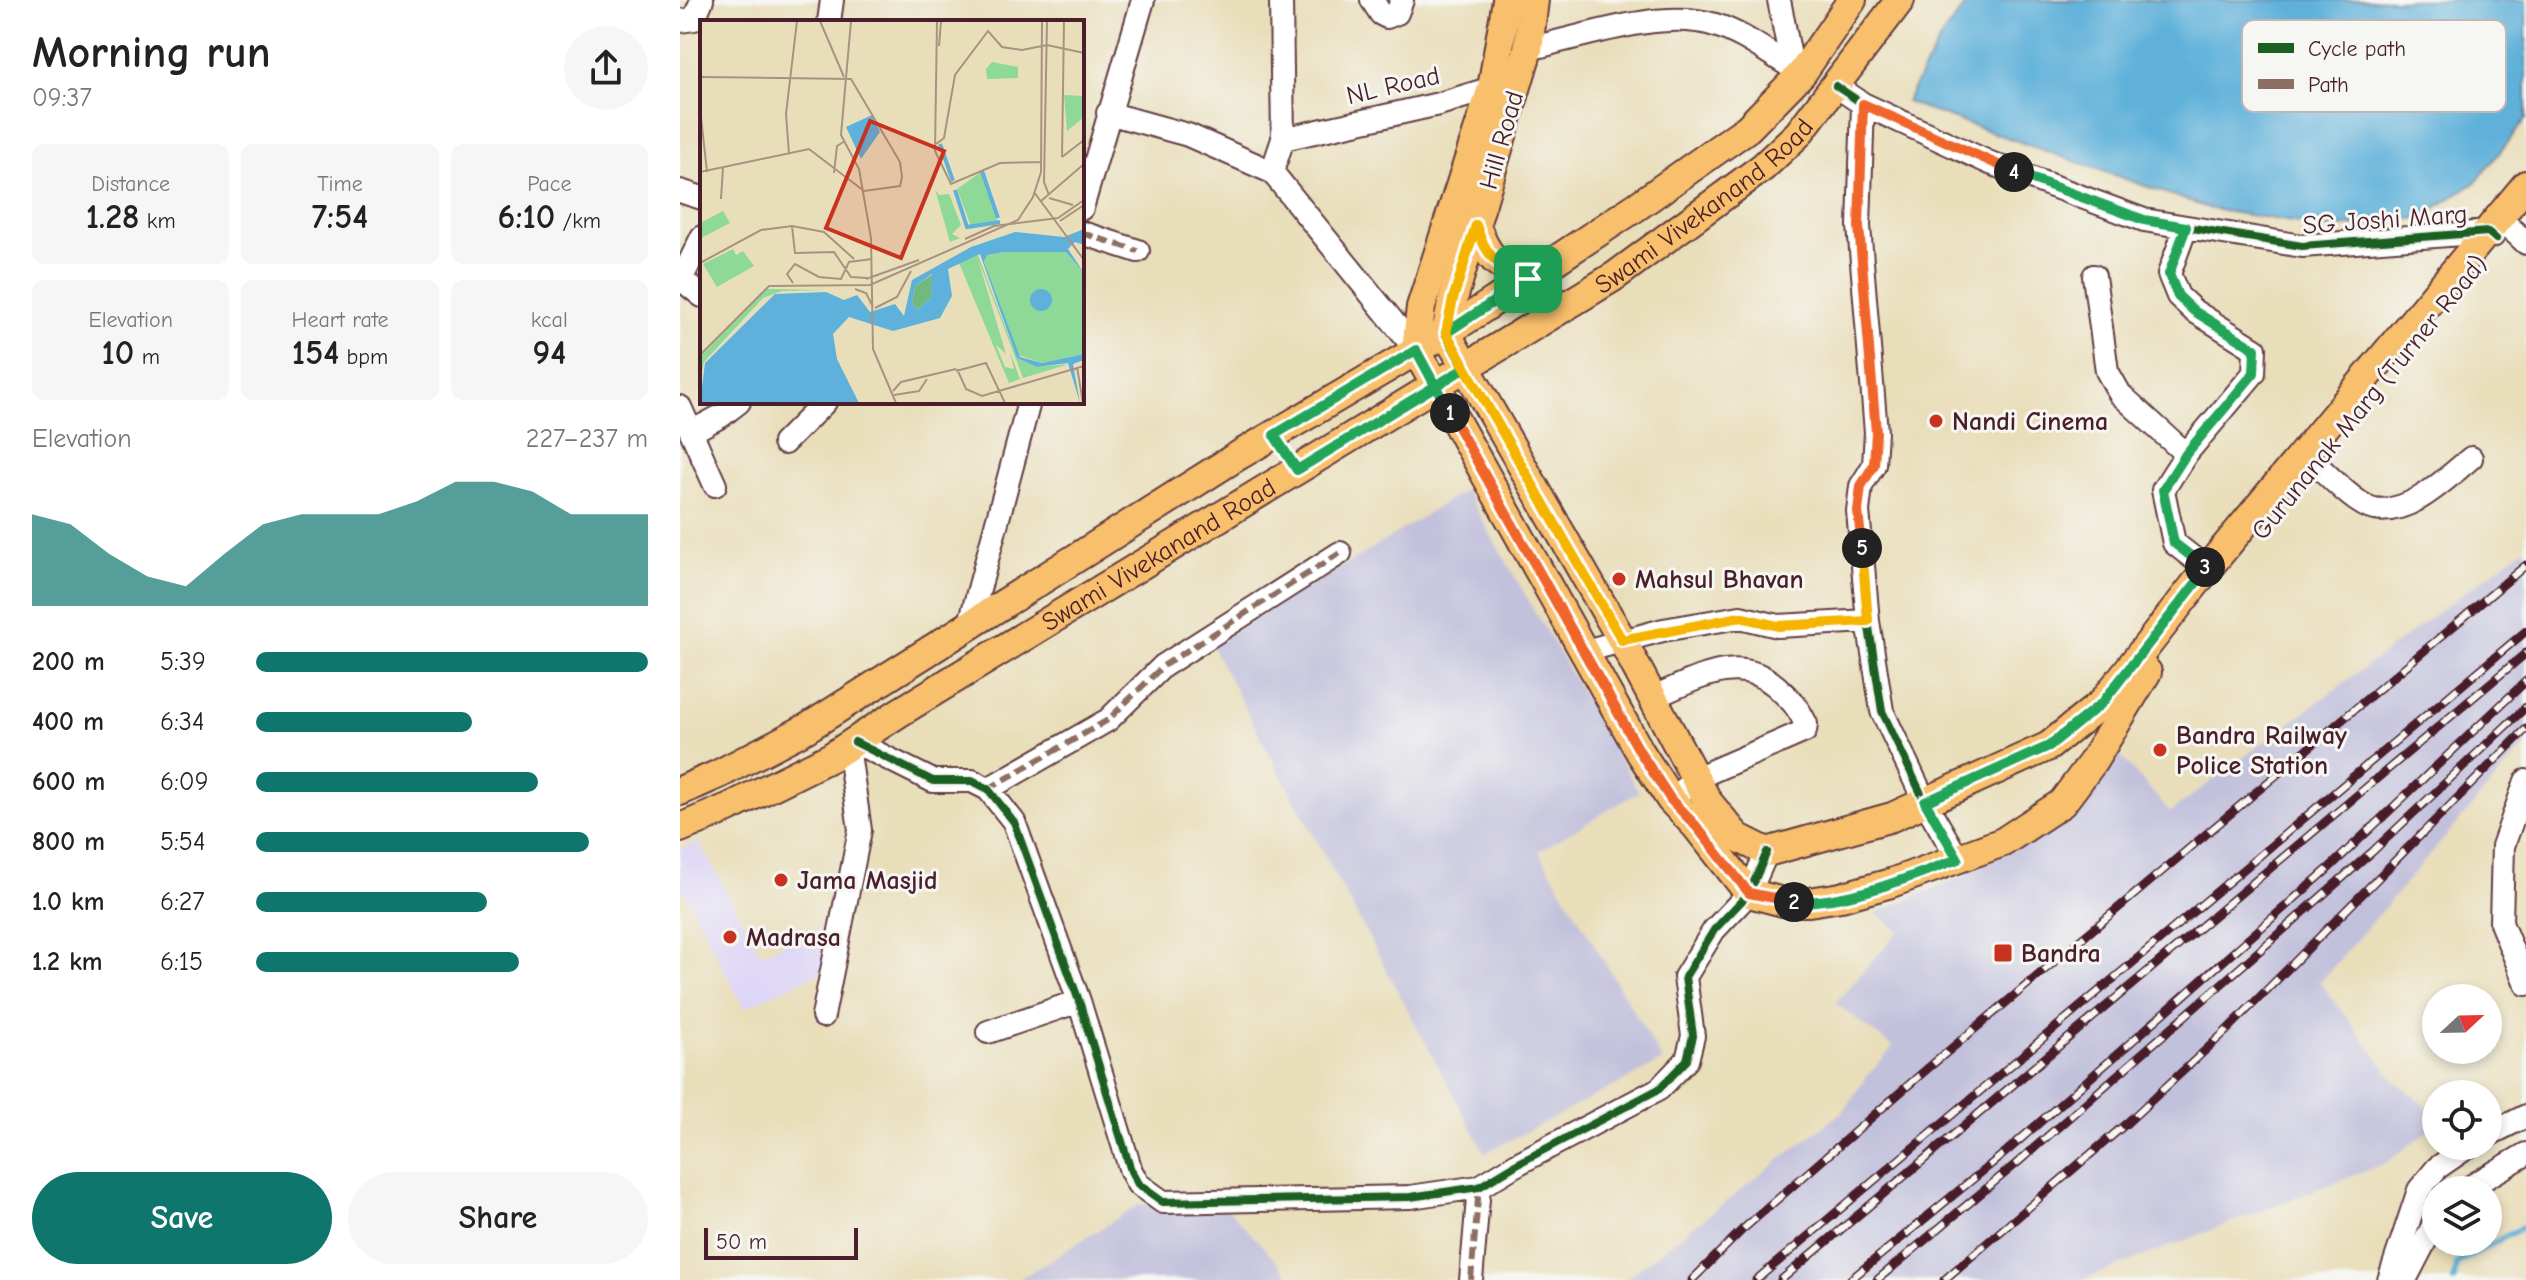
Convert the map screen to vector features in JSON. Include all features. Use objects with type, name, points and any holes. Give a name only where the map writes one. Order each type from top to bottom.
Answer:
[{"type":"main road","name":"Hill Road","points":[[1446,333],[1476,225],[1504,88],[1507,0]]},
{"type":"main road","name":"Hill Road","points":[[1416,350],[1421,307],[1504,88],[1528,49],[1534,0]]},
{"type":"main road","name":"Swami Vivekanand Road","points":[[680,791],[807,728],[970,623],[1446,333],[1528,279],[1748,128],[1852,0]]},
{"type":"main road","name":"Swami Vivekanand Road","points":[[680,828],[831,757],[1615,276],[1763,167],[1798,134],[1900,0]]},
{"type":"main road","points":[[2504,235],[2526,185]]},
{"type":"main road","points":[[1446,333],[1622,640],[1708,802],[1737,837],[1767,852],[1892,817],[2049,746],[2082,722],[2102,703],[2207,569],[2504,235],[2526,201]]},
{"type":"main road","points":[[1476,225],[1491,259],[1506,270],[1528,279]]},
{"type":"main road","name":"Gurunanak Marg (Turner Road)","points":[[1749,893],[1783,902],[1809,902],[1891,883],[2003,842],[2062,803],[2092,763],[2142,677],[2504,235]]},
{"type":"main road","points":[[1416,350],[1640,752],[1671,800],[1696,826],[1749,893]]},
{"type":"main road","points":[[1274,435],[1297,470]]},
{"type":"street","points":[[680,21],[694,19],[702,0]]},
{"type":"street","points":[[829,20],[832,0]]},
{"type":"street","points":[[1084,201],[1143,0]]},
{"type":"street","points":[[1272,172],[1283,139],[1281,0]]},
{"type":"street","points":[[1372,0],[1381,14],[1387,17],[1397,13],[1402,0]]},
{"type":"street","points":[[1779,0],[1797,70]]},
{"type":"street","points":[[1528,49],[1654,20],[1697,20],[1719,26],[1797,70]]},
{"type":"street","name":"SG Joshi Marg","points":[[1836,86],[1863,104],[1990,163],[2144,220],[2302,246],[2504,235]]},
{"type":"street","name":"NL Road","points":[[1283,139],[1504,88]]},
{"type":"street","points":[[1863,104],[1859,226],[1876,432],[1874,465],[1861,486],[1858,511],[1868,621],[1882,711],[1925,802],[1958,859]]},
{"type":"street","points":[[1108,113],[1188,135],[1272,172],[1416,350]]},
{"type":"street","points":[[680,191],[700,197]]},
{"type":"street","points":[[2186,227],[2169,274],[2178,296],[2194,311],[2255,349],[2254,373],[2186,454],[2163,490],[2174,543],[2207,569]]},
{"type":"street","points":[[1084,234],[1138,251]]},
{"type":"street","points":[[700,241],[681,281],[700,295]]},
{"type":"street","points":[[2094,276],[2107,371],[2120,394],[2186,454]]},
{"type":"street","points":[[691,432],[736,404]]},
{"type":"street","points":[[784,443],[823,404]]},
{"type":"street","points":[[970,623],[1028,404]]},
{"type":"street","points":[[680,407],[715,485]]},
{"type":"street","points":[[2315,463],[2372,509],[2399,508],[2425,494],[2471,458]]},
{"type":"street","points":[[988,789],[1108,720],[1163,666],[1340,553]]},
{"type":"street","points":[[1585,651],[1622,640],[1740,617],[1778,626],[1868,621]]},
{"type":"street","points":[[1653,697],[1721,671],[1746,669],[1768,679],[1794,700],[1806,724],[1805,731],[1696,778],[1671,800]]},
{"type":"street","points":[[823,1016],[860,830],[852,744],[933,781],[972,781],[988,789],[1014,822],[1079,1001],[1131,1171],[1138,1184],[1163,1202],[1410,1197],[1479,1187],[1659,1089],[1687,1060],[1693,1036],[1685,977],[1714,930],[1749,893],[1767,852]]},
{"type":"street","points":[[2526,781],[2522,785],[2503,846],[2501,923],[2526,984]]},
{"type":"street","points":[[988,1032],[1079,1001]]},
{"type":"street","points":[[2502,1128],[2526,1116]]},
{"type":"street","points":[[2489,1176],[2526,1154]]},
{"type":"street","points":[[2389,1280],[2419,1190],[2437,1168],[2449,1160]]},
{"type":"street","points":[[1471,1280],[1479,1187]]},
{"type":"street","points":[[2405,1280],[2422,1247]]},
{"type":"shaded area","points":[[1465,490],[1639,792],[1539,851],[1663,1061],[1485,1153],[1211,645]]},
{"type":"shaded area","points":[[2526,547],[2526,744],[2320,982],[2394,1080],[2422,1103],[2422,1136],[2386,1163],[2082,1280],[1624,1280],[1842,1112],[1867,1076],[1893,1047],[1835,1003],[1899,931],[1875,913],[1966,874],[2053,828],[2084,798],[2113,748],[2170,812]]},
{"type":"shaded area","name":"Madrasa","points":[[699,842],[761,954],[840,919],[832,966],[744,1008],[680,883],[680,849]]},
{"type":"shaded area","points":[[1140,1204],[1226,1207],[1294,1280],[1018,1280]]},
{"type":"water","points":[[1970,0],[2526,0],[2526,119],[2476,182],[2419,218],[2331,228],[2211,209],[1906,102],[1942,36]]},
{"type":"waterway","points":[[2454,1280],[2456,1264],[2526,1225]]},
{"type":"railway","points":[[1692,1280],[1742,1230],[1927,1069],[2526,565]]},
{"type":"railway","points":[[1756,1280],[2526,631]]},
{"type":"railway","points":[[1781,1280],[2526,653]]},
{"type":"railway","points":[[1850,1280],[2007,1151],[2328,869],[2526,681]]},
{"type":"railway","points":[[1877,1280],[2017,1163],[2372,852],[2526,707]]},
{"type":"railway","points":[[1944,1280],[2128,1122],[2225,1032],[2526,729]]},
{"type":"marked path","points":[[1084,234],[1138,251]]},
{"type":"marked path","points":[[988,789],[1108,720],[1163,666],[1340,553]]},
{"type":"marked path","points":[[1622,640],[1740,617],[1778,626],[1868,621]]},
{"type":"marked path","points":[[1925,802],[1958,859]]},
{"type":"marked path","points":[[1471,1280],[1479,1187]]},
{"type":"cycle path","points":[[1836,86],[1863,104],[1990,163],[2144,220],[2302,246],[2488,232],[2496,239]]},
{"type":"cycle path","points":[[1863,104],[1859,226],[1876,432],[1874,465],[1861,486],[1858,511],[1868,621],[1882,711],[1925,802]]},
{"type":"cycle path","points":[[855,742],[933,781],[972,781],[988,789],[1014,822],[1079,1001],[1131,1171],[1138,1184],[1163,1202],[1410,1197],[1479,1187],[1659,1089],[1687,1060],[1693,1036],[1685,977],[1714,930],[1749,893],[1767,852]]},
{"type":"place","name":"Nandi Cinema","points":[[1936,421]]},
{"type":"place","name":"Mahsul Bhavan","points":[[1619,579]]},
{"type":"place","name":"Bandra Railway Police Station","points":[[2160,750]]},
{"type":"place","name":"Jama Masjid","points":[[781,880]]},
{"type":"place","name":"Madrasa","points":[[730,937]]},
{"type":"place","name":"Bandra","points":[[2003,953]]},
{"type":"route","points":[[1528,279],[1446,333],[1465,368],[1436,386],[1297,470],[1274,435],[1416,350],[1436,386],[1449,412],[1640,752],[1671,800],[1696,826],[1749,893],[1783,902],[1841,897],[1958,859],[1925,802],[2049,746],[2082,722],[2102,703],[2207,569],[2174,543],[2163,490],[2186,454],[2254,373],[2255,349],[2194,311],[2178,296],[2169,274],[2186,227],[2144,220],[1990,163],[1863,104],[1859,226],[1876,432],[1874,465],[1861,486],[1858,511],[1868,621],[1778,626],[1740,617],[1622,640],[1446,333],[1476,225],[1491,259],[1506,270],[1528,279]]}]
